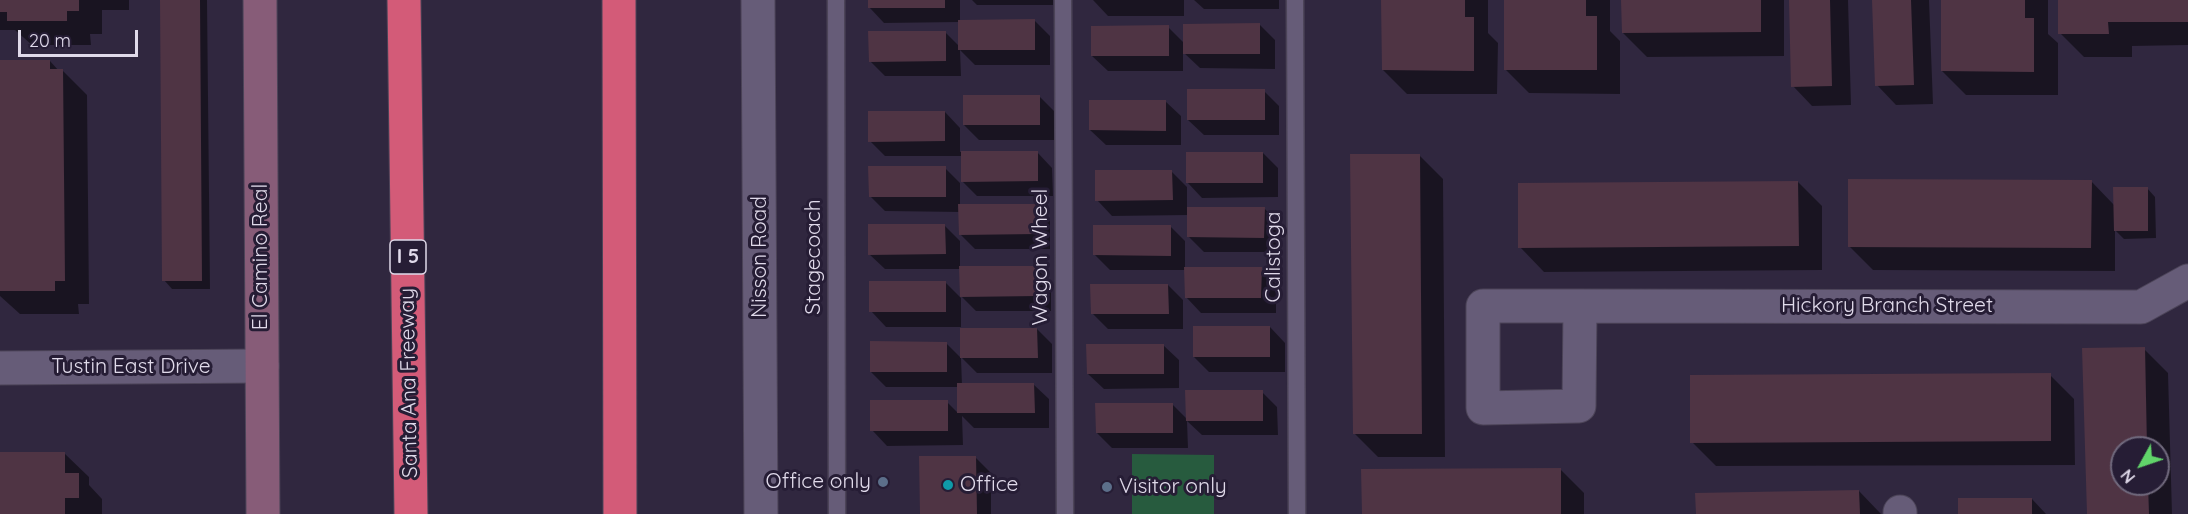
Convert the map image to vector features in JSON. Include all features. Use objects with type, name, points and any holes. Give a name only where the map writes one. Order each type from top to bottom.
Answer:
[{"type":"highway","name":"Santa Ana Freeway","points":[[404,0],[411,514]]},
{"type":"highway","points":[[619,0],[620,514]]},
{"type":"main road","name":"El Camino Real","points":[[260,0],[263,514]]},
{"type":"street","name":"Nisson Road","points":[[758,0],[761,514]]},
{"type":"street","name":"Hickory Branch Street","points":[[1580,306],[2141,307],[2185,289]]},
{"type":"street","name":"Tustin East Drive","points":[[0,368],[262,366]]},
{"type":"lane","name":"Stagecoach","points":[[836,0],[837,514]]},
{"type":"lane","name":"Wagon Wheel","points":[[1063,0],[1065,514]]},
{"type":"lane","name":"Calistoga","points":[[1295,0],[1297,514]]},
{"type":"green space","points":[[1132,454],[1214,455],[1214,514],[1132,514]]},
{"type":"building","points":[[0,0],[79,0],[79,11],[67,11],[67,21],[7,21],[7,12],[0,12]]},
{"type":"building","points":[[160,0],[200,0],[202,281],[162,281]]},
{"type":"building","points":[[868,0],[945,0],[945,8],[868,8]]},
{"type":"building","points":[[1381,0],[1465,0],[1465,17],[1474,17],[1474,71],[1382,70]]},
{"type":"building","points":[[1504,0],[1586,0],[1586,16],[1597,16],[1597,70],[1504,70]]},
{"type":"building","points":[[1621,0],[1761,0],[1761,32],[1622,33]]},
{"type":"building","points":[[1789,0],[1830,0],[1832,86],[1791,87]]},
{"type":"building","points":[[1872,0],[1911,0],[1914,85],[1875,86]]},
{"type":"building","points":[[1941,0],[2025,0],[2025,18],[2034,18],[2034,72],[1941,71]]},
{"type":"building","points":[[2058,0],[2188,0],[2188,22],[2108,22],[2109,34],[2058,34]]},
{"type":"building","points":[[1035,19],[1035,50],[958,50],[958,20]]},
{"type":"building","points":[[1260,23],[1260,54],[1183,54],[1183,24]]},
{"type":"building","points":[[1169,25],[1169,56],[1091,56],[1091,26]]},
{"type":"building","points":[[868,31],[946,31],[946,61],[869,62]]},
{"type":"building","points":[[0,60],[50,60],[50,69],[63,69],[65,281],[55,281],[55,291],[0,291]]},
{"type":"building","points":[[1187,89],[1265,89],[1265,120],[1187,120]]},
{"type":"building","points":[[963,95],[1040,95],[1040,125],[963,125]]},
{"type":"building","points":[[1089,100],[1166,100],[1166,131],[1089,130]]},
{"type":"building","points":[[868,111],[945,111],[945,141],[868,142]]},
{"type":"building","points":[[961,151],[1038,151],[1038,181],[961,182]]},
{"type":"building","points":[[1186,152],[1263,152],[1263,183],[1186,183]]},
{"type":"building","points":[[1350,154],[1420,154],[1422,434],[1353,434]]},
{"type":"building","points":[[868,166],[946,166],[946,197],[869,197]]},
{"type":"building","points":[[1095,170],[1172,170],[1173,200],[1095,201]]},
{"type":"building","points":[[1848,179],[2092,180],[2091,248],[1848,247]]},
{"type":"building","points":[[1798,181],[1799,246],[1518,248],[1518,183]]},
{"type":"building","points":[[2113,187],[2148,187],[2148,231],[2114,231]]},
{"type":"building","points":[[958,204],[1036,204],[1036,234],[959,235]]},
{"type":"building","points":[[1187,207],[1265,207],[1264,238],[1187,237]]},
{"type":"building","points":[[868,224],[945,224],[946,254],[868,255]]},
{"type":"building","points":[[1093,225],[1171,225],[1171,256],[1093,255]]},
{"type":"building","points":[[959,266],[1037,266],[1037,296],[960,297]]},
{"type":"building","points":[[1184,267],[1262,267],[1261,298],[1185,298]]},
{"type":"building","points":[[869,281],[946,281],[946,312],[869,312]]},
{"type":"building","points":[[1090,284],[1168,284],[1169,314],[1091,314]]},
{"type":"building","points":[[1193,326],[1270,326],[1270,357],[1193,357]]},
{"type":"building","points":[[960,328],[1037,328],[1038,358],[960,358]]},
{"type":"building","points":[[870,341],[947,342],[947,372],[870,372]]},
{"type":"building","points":[[1086,344],[1164,344],[1164,374],[1087,374]]},
{"type":"building","points":[[2145,347],[2147,436],[2110,436],[2110,496],[2148,496],[2149,514],[2087,514],[2082,348]]},
{"type":"building","points":[[2051,373],[2051,441],[1690,443],[1690,375]]},
{"type":"building","points":[[957,383],[1034,383],[1035,413],[957,413]]},
{"type":"building","points":[[1185,390],[1263,390],[1263,421],[1186,421]]},
{"type":"building","points":[[870,400],[948,400],[948,431],[870,431]]},
{"type":"building","points":[[1095,403],[1173,403],[1173,433],[1096,433]]},
{"type":"building","points":[[0,452],[65,452],[65,473],[79,473],[79,498],[65,498],[65,514],[0,514]]},
{"type":"building","name":"Office","points":[[919,456],[976,456],[977,514],[920,514]]},
{"type":"building","points":[[1561,468],[1561,514],[1362,514],[1361,469]]},
{"type":"building","points":[[1859,490],[1860,514],[1696,514],[1695,493]]},
{"type":"building","points":[[1958,498],[2032,498],[2032,514],[1958,514]]},
{"type":"place","name":"Office only","points":[[883,482]]},
{"type":"place","name":"Office","points":[[948,485]]},
{"type":"place","name":"Visitor only","points":[[1107,487]]}]
